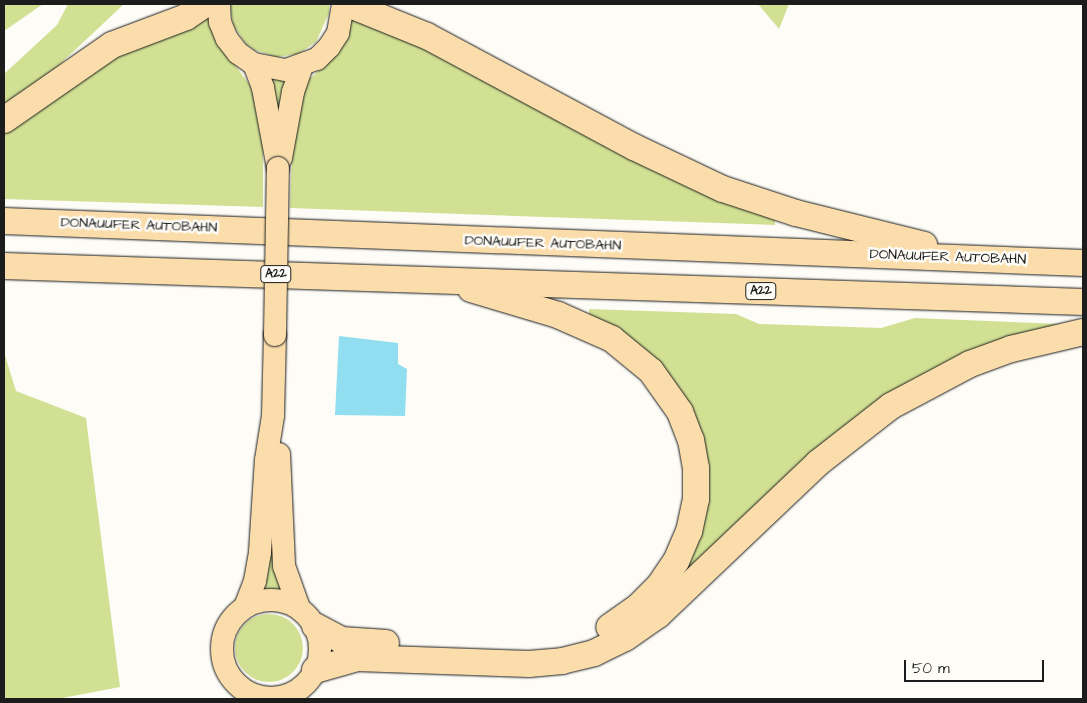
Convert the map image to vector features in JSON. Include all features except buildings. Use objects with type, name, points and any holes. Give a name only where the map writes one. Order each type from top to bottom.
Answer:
[{"type":"highway","points":[[4,120],[112,45],[186,18],[205,4]]},
{"type":"highway","points":[[348,4],[427,36],[634,147],[723,189],[796,213],[981,258]]},
{"type":"highway","name":"DONAUUFER AUTOBAHN","points":[[4,221],[1083,263]]},
{"type":"highway","name":"A22","points":[[4,266],[440,279],[1083,302]]},
{"type":"highway","points":[[307,617],[341,640],[354,642],[475,647],[558,645],[589,637],[638,607],[660,586],[689,531],[696,499],[696,468],[691,440],[680,412],[651,371],[634,354],[586,325],[440,279]]},
{"type":"highway","points":[[316,670],[357,658],[529,664],[562,661],[594,653],[625,638],[658,615],[818,463],[891,406],[970,364],[1011,348],[1083,332]]},
{"type":"main road","points":[[219,4],[220,22],[227,39],[238,53],[254,64],[278,69],[302,66],[329,47],[338,32],[343,4]]},
{"type":"main road","points":[[254,64],[263,88],[278,168]]},
{"type":"main road","points":[[273,416],[279,458],[284,566],[307,617],[320,656],[316,670],[298,690],[285,698],[252,697],[228,674],[223,660],[225,630],[245,607],[258,567],[266,460],[273,416],[278,168],[292,92],[302,66]]},
{"type":"main road","points":[[245,607],[272,600],[307,617]]},
{"type":"green space","points":[[4,4],[43,4],[4,31]]},
{"type":"green space","points":[[68,4],[124,4],[58,66],[4,105],[4,74],[57,25]]},
{"type":"green space","points":[[230,4],[329,4],[329,13],[316,42],[298,54],[276,57],[255,50],[246,44],[233,25]]},
{"type":"green space","points":[[758,4],[789,4],[779,29]]},
{"type":"green space","points":[[201,16],[209,18],[224,50],[249,84],[256,101],[263,145],[263,207],[4,199],[4,131],[107,57]]},
{"type":"green space","points":[[352,19],[418,42],[775,217],[775,225],[290,208],[292,149],[305,83],[328,62],[349,31]]},
{"type":"green space","points":[[272,79],[288,80],[279,121],[275,95]]},
{"type":"green space","points":[[589,309],[736,314],[759,324],[881,328],[915,318],[1061,324],[979,349],[679,581],[694,427],[589,317]]},
{"type":"green space","points":[[4,352],[16,391],[86,418],[120,687],[57,699],[4,699]]},
{"type":"green space","points":[[269,508],[281,591],[258,591]]},
{"type":"green space","points":[[269,614],[282,617],[293,624],[300,635],[303,648],[300,661],[293,672],[282,679],[269,682],[256,679],[245,672],[238,661],[235,648],[238,635],[245,624],[256,617]]},
{"type":"water","points":[[339,336],[398,343],[398,364],[407,369],[405,416],[335,415]]}]
